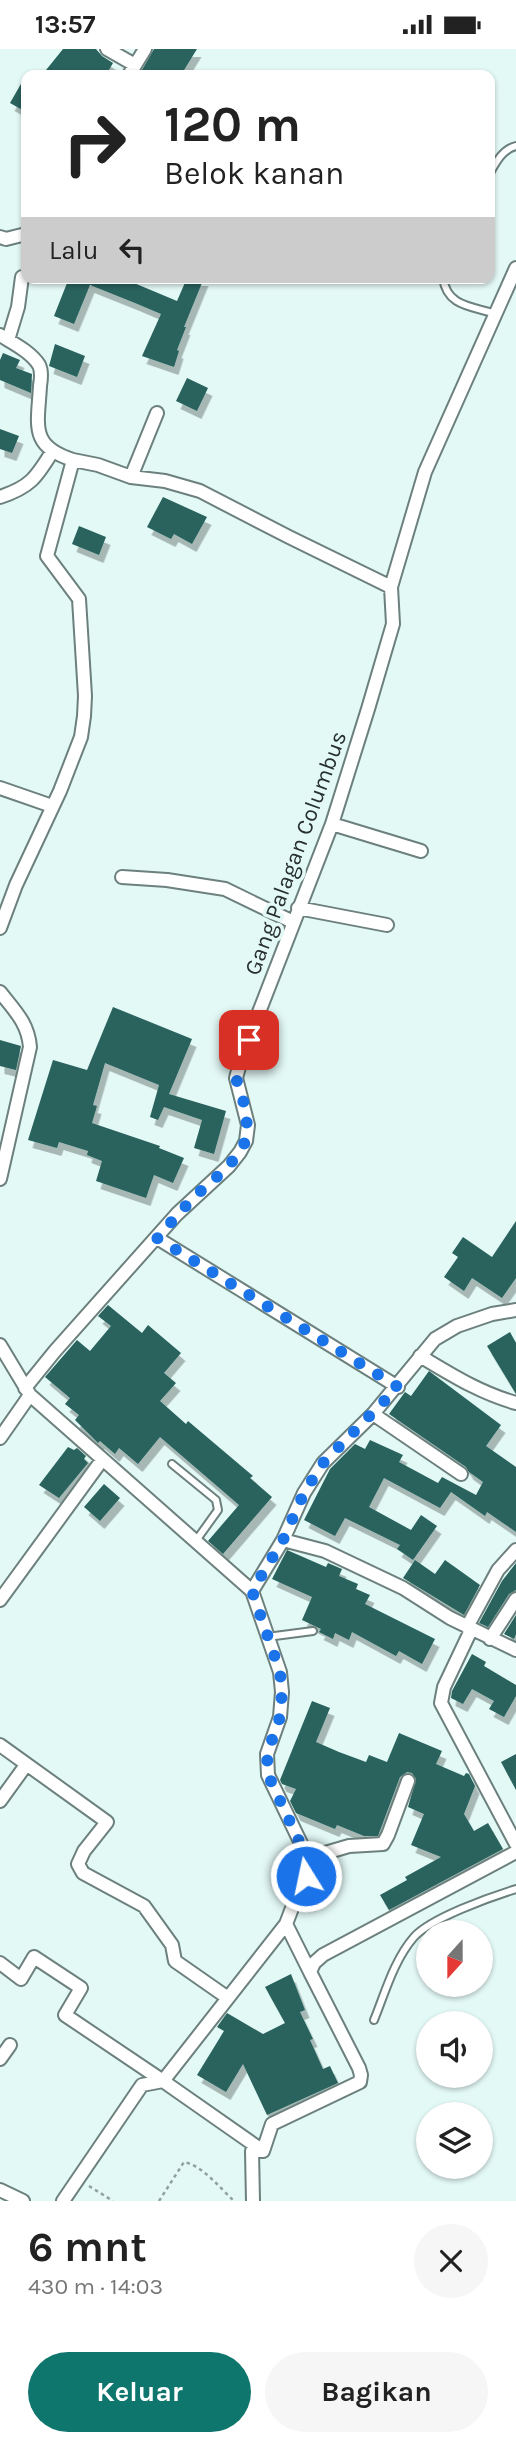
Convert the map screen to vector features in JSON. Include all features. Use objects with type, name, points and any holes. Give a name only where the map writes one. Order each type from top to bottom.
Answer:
[{"type":"street","points":[[107,49],[132,70],[145,49]]},
{"type":"street","points":[[0,237],[6,239],[21,235]]},
{"type":"street","name":"Gang Palagan Columbus","points":[[0,1438],[27,1391],[55,1351],[193,1198],[229,1166],[246,1141],[247,1113],[236,1078],[242,1056],[332,824],[393,624],[391,587],[425,472],[516,268]]},
{"type":"street","points":[[21,284],[18,307],[4,338],[30,356],[39,366],[40,437],[52,452],[73,460],[98,464],[131,477],[165,481],[200,491],[391,587]]},
{"type":"street","points":[[131,477],[156,412]]},
{"type":"street","points":[[0,497],[30,484],[52,452]]},
{"type":"street","points":[[0,928],[81,737],[85,696],[79,599],[47,556],[73,460]]},
{"type":"street","points":[[0,788],[52,806]]},
{"type":"street","points":[[332,824],[421,851]]},
{"type":"street","points":[[122,877],[167,880],[225,889],[293,922]]},
{"type":"street","points":[[298,908],[387,925]]},
{"type":"street","points":[[0,992],[27,1026],[30,1048],[0,1179]]},
{"type":"street","points":[[157,1238],[398,1387]]},
{"type":"street","points":[[252,1591],[283,1540],[304,1493],[323,1463],[398,1387],[435,1339],[457,1327],[492,1314],[516,1310]]},
{"type":"street","points":[[0,1345],[27,1391],[252,1591],[280,1672],[282,1692],[280,1717],[267,1754],[268,1775],[307,1858],[306,1876],[286,1924],[163,2081],[142,2085],[64,2201]]},
{"type":"street","points":[[420,1356],[465,1384],[516,1403]]},
{"type":"street","points":[[373,1414],[461,1474]]},
{"type":"street","points":[[0,1600],[102,1460]]},
{"type":"street","points":[[283,1540],[325,1551],[403,1588],[469,1629],[516,1650]]},
{"type":"street","points":[[516,1550],[498,1570],[469,1629],[444,1687],[441,1703],[516,1844]]},
{"type":"street","points":[[490,1639],[516,1599]]},
{"type":"street","points":[[0,1745],[107,1822],[84,1851],[78,1864],[83,1873],[144,1906],[172,1945],[175,1961],[228,1998]]},
{"type":"street","points":[[0,1801],[26,1765]]},
{"type":"street","points":[[307,1858],[349,1846],[385,1842],[408,1781]]},
{"type":"street","points":[[310,1972],[314,1963],[323,1955],[516,1852]]},
{"type":"street","points":[[263,2151],[272,2124],[360,2082],[361,2075],[286,1924]]},
{"type":"street","points":[[0,1963],[21,1979],[34,1957],[74,1982],[81,1989],[65,2015],[263,2151]]},
{"type":"street","points":[[0,2059],[10,2045]]},
{"type":"street","points":[[253,2201],[252,2151],[263,2151]]},
{"type":"street","points":[[0,2190],[23,2201]]},
{"type":"lane","points":[[495,163],[509,148],[516,146]]},
{"type":"lane","points":[[444,284],[445,292],[451,299],[496,314]]},
{"type":"lane","points":[[172,1464],[216,1500],[218,1505],[218,1510],[195,1542]]},
{"type":"lane","points":[[267,1637],[313,1631]]},
{"type":"lane","points":[[374,2020],[393,1973],[412,1940],[422,1929],[492,1896],[516,1889]]},
{"type":"path","points":[[159,2201],[184,2162],[191,2163],[200,2170],[234,2201]]},
{"type":"path","points":[[78,2178],[113,2201]]},
{"type":"building","points":[[63,49],[96,49],[113,63],[109,70],[46,70]]},
{"type":"building","points":[[154,49],[197,49],[184,70],[142,70]]},
{"type":"building","points":[[21,84],[21,109],[10,103]]},
{"type":"building","points":[[67,284],[136,284],[177,301],[184,284],[202,284],[184,327],[174,367],[142,356],[161,314],[90,285],[74,324],[54,316]]},
{"type":"building","points":[[55,344],[85,356],[77,377],[49,366]]},
{"type":"building","points":[[3,353],[20,360],[16,368],[32,374],[31,393],[0,380],[0,360]]},
{"type":"building","points":[[187,378],[208,388],[197,411],[176,401]]},
{"type":"building","points":[[0,429],[19,436],[12,453],[0,449]]},
{"type":"building","points":[[163,497],[207,517],[192,544],[174,534],[171,539],[147,527]]},
{"type":"building","points":[[79,526],[106,537],[99,555],[72,544]]},
{"type":"building","points":[[113,1007],[192,1039],[169,1094],[226,1111],[214,1154],[194,1148],[202,1120],[164,1107],[158,1120],[150,1117],[159,1085],[105,1063],[93,1105],[97,1106],[92,1123],[160,1146],[159,1148],[184,1158],[173,1183],[154,1175],[146,1198],[96,1181],[102,1161],[87,1155],[88,1151],[59,1142],[57,1148],[28,1140],[53,1060],[87,1070]]},
{"type":"building","points":[[0,1040],[21,1046],[16,1070],[0,1066]]},
{"type":"building","points":[[516,1221],[516,1278],[502,1298],[472,1278],[464,1291],[444,1277],[458,1257],[452,1253],[463,1237],[492,1257]]},
{"type":"building","points":[[108,1305],[142,1333],[148,1325],[181,1353],[164,1373],[176,1383],[160,1401],[253,1476],[250,1478],[272,1497],[223,1554],[208,1541],[239,1505],[160,1437],[138,1464],[119,1448],[115,1454],[100,1441],[98,1443],[75,1420],[79,1415],[65,1404],[70,1398],[45,1377],[77,1340],[90,1351],[111,1326],[98,1316]]},
{"type":"building","points":[[510,1332],[516,1343],[516,1394],[487,1346]]},
{"type":"building","points":[[429,1371],[501,1425],[486,1446],[516,1467],[516,1532],[487,1512],[485,1516],[451,1492],[440,1508],[384,1478],[369,1507],[411,1530],[421,1515],[437,1526],[413,1560],[397,1549],[400,1545],[345,1518],[335,1536],[304,1520],[330,1469],[355,1444],[365,1449],[370,1440],[403,1455],[399,1462],[438,1483],[442,1477],[476,1495],[483,1482],[466,1467],[389,1414],[405,1392],[411,1396]]},
{"type":"building","points":[[68,1447],[74,1450],[77,1448],[86,1456],[84,1459],[88,1463],[59,1498],[39,1485]]},
{"type":"building","points":[[104,1484],[120,1498],[100,1521],[84,1507]]},
{"type":"building","points":[[287,1550],[326,1567],[328,1563],[342,1569],[339,1576],[358,1584],[356,1589],[370,1595],[365,1604],[435,1639],[422,1664],[399,1651],[396,1656],[352,1632],[349,1640],[335,1633],[333,1639],[319,1632],[321,1629],[302,1620],[312,1597],[272,1579]]},
{"type":"building","points":[[415,1560],[435,1574],[445,1560],[480,1585],[464,1615],[403,1578]]},
{"type":"building","points":[[516,1563],[516,1590],[509,1594],[488,1627],[479,1623],[502,1581]]},
{"type":"building","points":[[516,1615],[516,1634],[514,1639],[504,1634]]},
{"type":"building","points":[[472,1654],[486,1662],[484,1666],[516,1685],[516,1696],[504,1717],[489,1709],[494,1701],[472,1689],[463,1704],[451,1698],[452,1691]]},
{"type":"building","points":[[312,1701],[330,1708],[316,1742],[339,1752],[366,1762],[369,1755],[387,1762],[399,1733],[442,1751],[436,1764],[464,1776],[469,1774],[475,1786],[464,1814],[474,1831],[488,1823],[503,1849],[389,1910],[380,1895],[441,1857],[411,1845],[424,1814],[408,1807],[416,1779],[412,1773],[407,1772],[400,1777],[378,1836],[364,1836],[337,1825],[335,1829],[296,1813],[290,1801],[296,1789],[282,1784],[280,1780]]},
{"type":"building","points":[[516,1754],[516,1790],[501,1762]]},
{"type":"building","points":[[291,1974],[305,2010],[300,2012],[313,2039],[310,2040],[323,2069],[330,2066],[338,2083],[267,2115],[243,2064],[226,2092],[197,2075],[224,2031],[217,2027],[227,2013],[263,2034],[285,2023],[265,1987]]},
{"type":"route","points":[[249,1040],[236,1078],[247,1113],[246,1141],[229,1166],[177,1214],[157,1238],[398,1387],[323,1463],[304,1493],[283,1540],[252,1591],[280,1672],[282,1692],[280,1717],[267,1754],[268,1775],[307,1858],[309,1866],[306,1876]]}]
